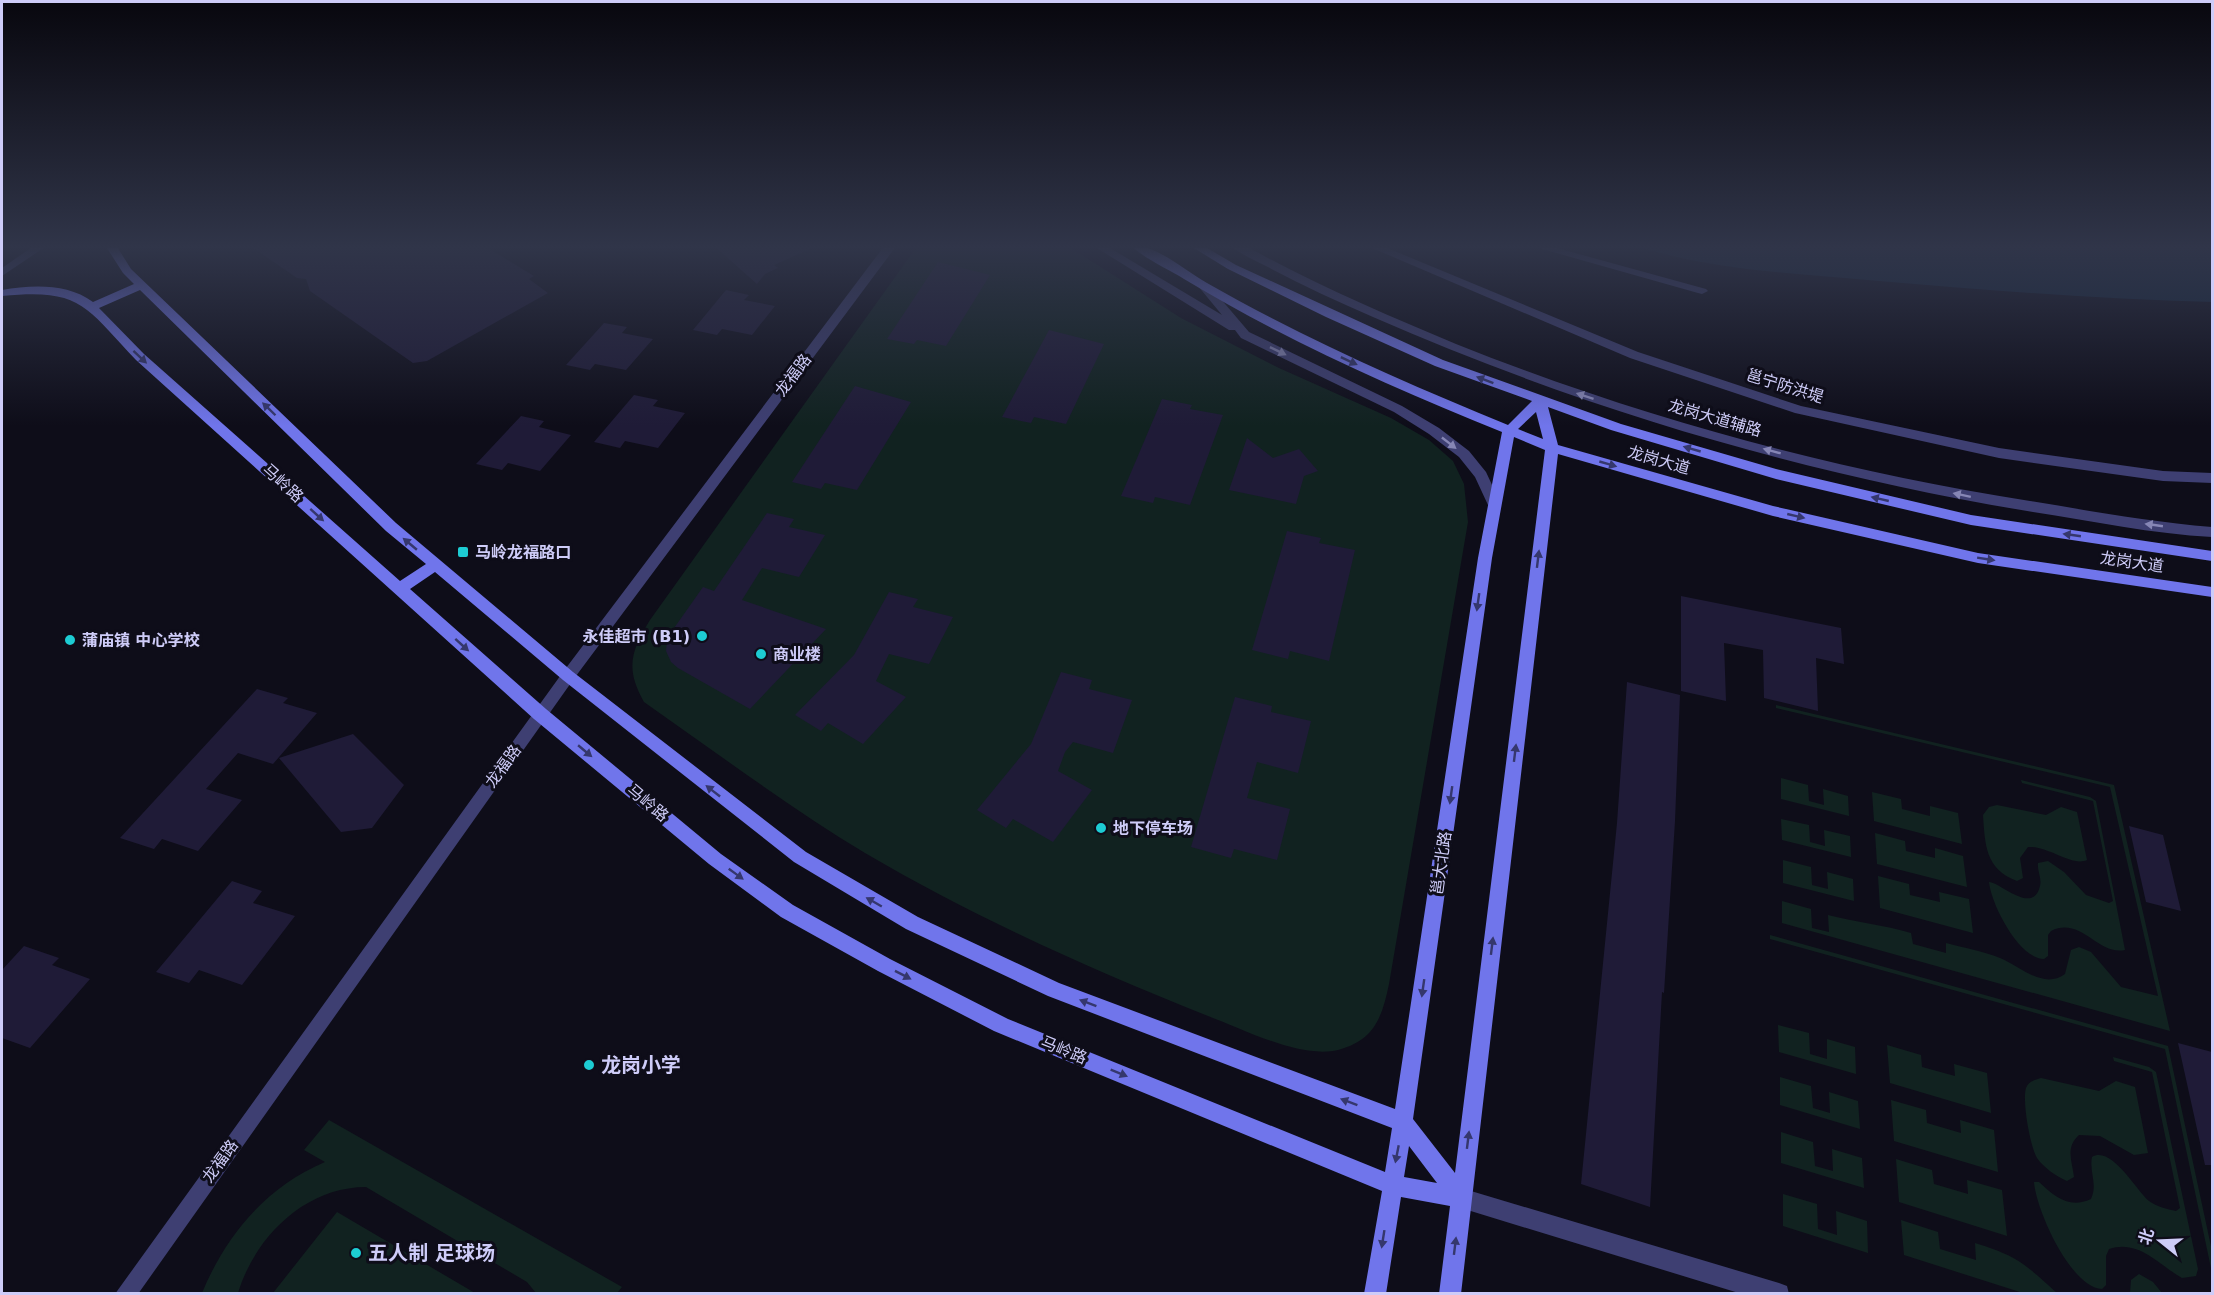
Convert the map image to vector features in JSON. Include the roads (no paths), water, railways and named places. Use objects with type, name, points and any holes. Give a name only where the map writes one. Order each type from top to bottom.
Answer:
[{"type":"street","name":"马岭路","points":[[87,305],[140,357],[540,714],[715,859],[787,911],[884,965],[1001,1024],[1391,1185],[1461,1198]]},
{"type":"street","points":[[90,308],[96,305]]},
{"type":"street","points":[[162,305],[391,527],[568,676],[800,857],[912,923],[1054,990],[1403,1122],[1461,1198],[1779,1293]]},
{"type":"street","name":"龙福路","points":[[125,1293],[540,714],[846,305]]},
{"type":"street","points":[[1197,305],[1245,335],[1398,409],[1434,431],[1464,454],[1481,475],[1494,502]]},
{"type":"street","points":[[1220,305],[1245,335]]},
{"type":"street","name":"龙岗大道","points":[[1240,305],[1300,338],[1413,392],[1552,448],[1773,511],[1978,558],[2212,592]]},
{"type":"street","name":"龙岗大道","points":[[1312,305],[1439,363],[1540,401],[1616,427],[1776,474],[1971,520],[2212,556]]},
{"type":"street","name":"龙岗大道辅路","points":[[1356,305],[1456,348],[1558,387],[1678,426],[1825,466],[1984,500],[2212,532]]},
{"type":"street","name":"邕宁防洪堤","points":[[1517,305],[1634,354],[1799,410],[1999,453],[2163,476],[2212,478]]},
{"type":"street","points":[[1450,1293],[1552,448],[1540,401],[1508,432]]},
{"type":"street","name":"邕大北路","points":[[1375,1293],[1403,1122],[1494,502],[1508,432]]},
{"type":"street","points":[[399,589],[436,565]]},
{"type":"place","name":"马岭龙福路口","points":[[463,552]]},
{"type":"place","name":"永佳超市 (B1)","points":[[702,636]]},
{"type":"place","name":"蒲庙镇 中心学校","points":[[70,640]]},
{"type":"place","name":"商业楼","points":[[761,654]]},
{"type":"place","name":"地下停车场","points":[[1101,828]]},
{"type":"place","name":"龙岗小学","points":[[589,1065]]},
{"type":"place","name":"五人制 足球场","points":[[356,1253]]}]
